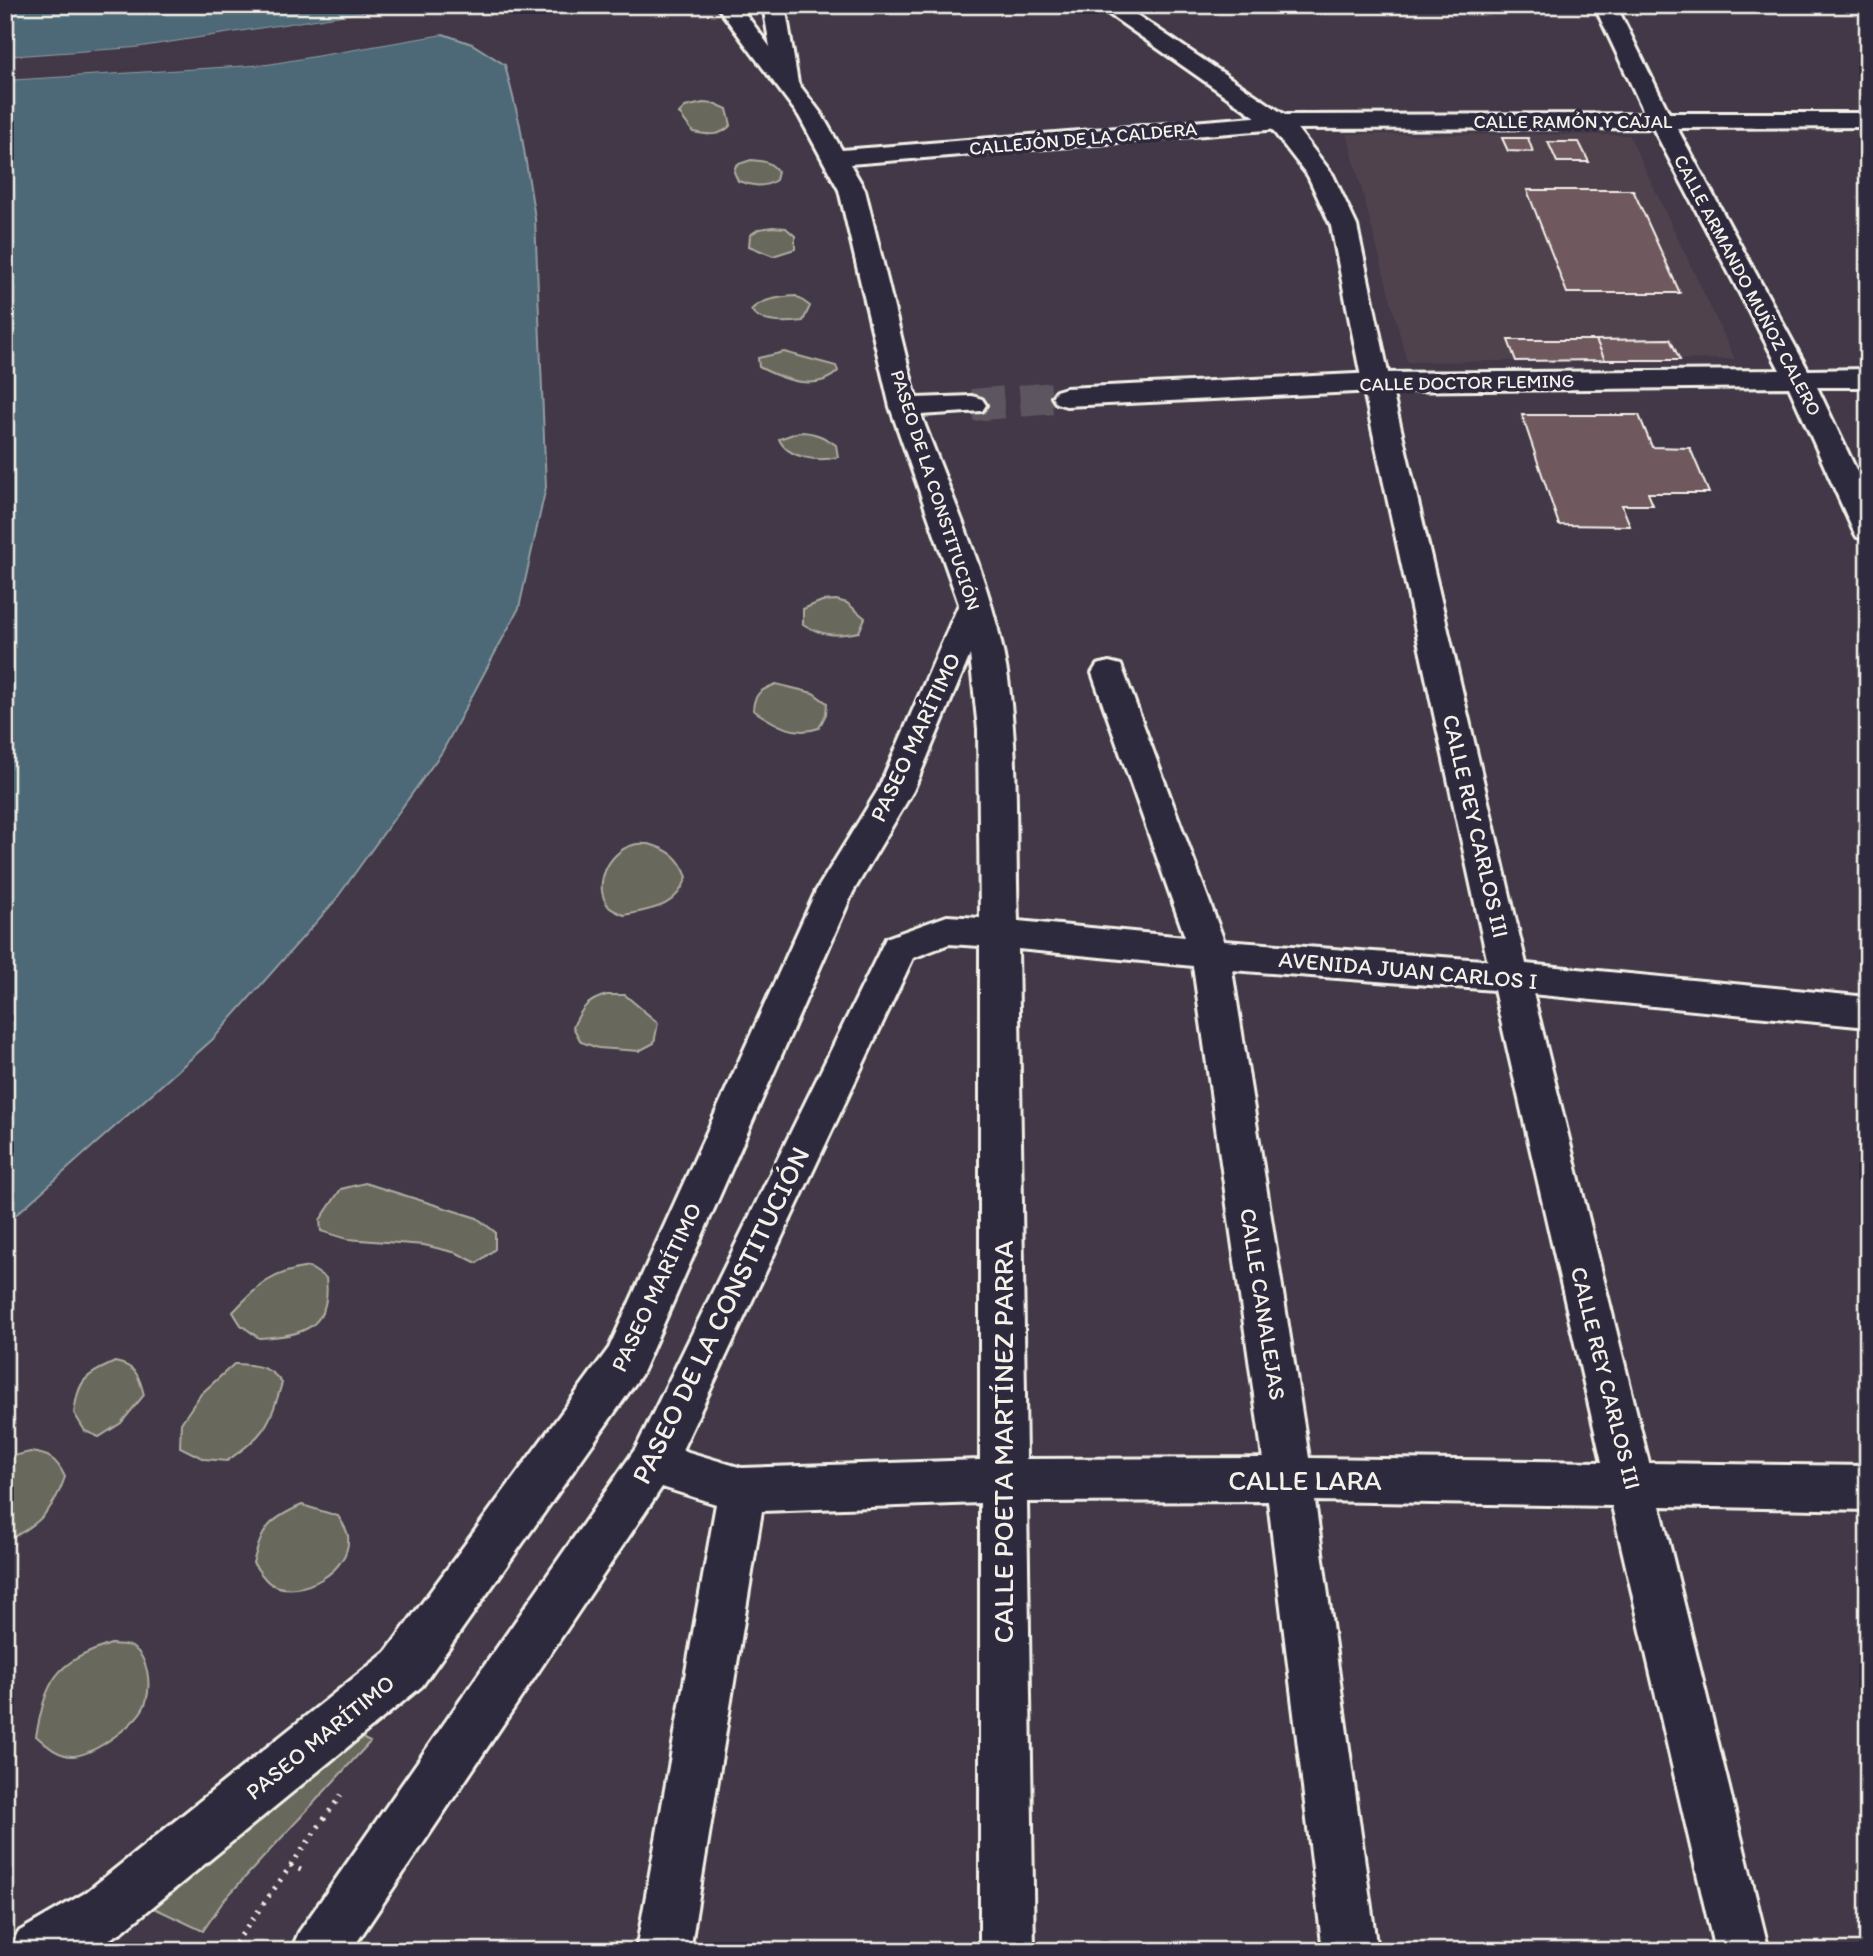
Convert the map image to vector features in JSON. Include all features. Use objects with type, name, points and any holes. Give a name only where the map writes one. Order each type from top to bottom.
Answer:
[{"type":"street","name":"PASEO DE LA CONSTITUCIÓN","points":[[727,5],[810,115],[852,190],[904,407],[975,604],[990,672],[995,729],[999,933]]},
{"type":"street","points":[[774,5],[789,87]]},
{"type":"street","name":"CALLE REY CARLOS III","points":[[1107,5],[1279,122],[1320,175],[1344,226],[1376,382],[1510,977],[1742,1951]]},
{"type":"street","name":"CALLE ARMANDO MUÑOZ CALERO","points":[[1605,5],[1661,121],[1798,377],[1868,530]]},
{"type":"street","name":"CALLE RAMÓN Y CAJAL","points":[[1279,122],[1868,120]]},
{"type":"street","name":"CALLEJÓN DE LA CALDERA","points":[[835,158],[1279,122]]},
{"type":"street","name":"CALLE DOCTOR FLEMING","points":[[1066,397],[1376,382],[1868,378]]},
{"type":"street","points":[[904,407],[972,405]]},
{"type":"street","name":"PASEO MARÍTIMO","points":[[37,1951],[104,1912],[404,1669],[625,1361],[835,891],[895,791],[975,604]]},
{"type":"street","name":"CALLE CANALEJAS","points":[[1108,673],[1210,954],[1289,1479],[1350,1951]]},
{"type":"street","name":"PASEO DE LA CONSTITUCIÓN","points":[[318,1951],[652,1463],[899,947],[947,930]]},
{"type":"street","name":"AVENIDA JUAN CARLOS I","points":[[947,930],[1510,977],[1868,1012]]},
{"type":"street","name":"CALLE POETA MARTÍNEZ PARRA","points":[[999,933],[1007,1951]]},
{"type":"street","name":"CALLE LARA","points":[[652,1463],[742,1490],[1003,1480],[1289,1479],[1868,1488]]},
{"type":"street","points":[[663,1951],[742,1490]]},
{"type":"path","points":[[230,1951],[347,1785]]},
{"type":"shaded area","points":[[1347,134],[1629,135],[1735,359],[1407,362]]},
{"type":"green space","points":[[703,103],[716,104],[727,109],[731,125],[718,133],[693,132],[679,113],[685,107]]},
{"type":"green space","points":[[751,160],[763,161],[772,166],[778,172],[776,180],[762,185],[738,181],[734,172],[736,165]]},
{"type":"green space","points":[[786,228],[795,236],[795,249],[773,256],[749,246],[750,235],[759,229]]},
{"type":"green space","points":[[796,296],[810,306],[803,321],[768,321],[751,310],[766,301]]},
{"type":"green space","points":[[784,352],[836,366],[838,371],[830,378],[810,383],[778,376],[759,367],[758,358]]},
{"type":"green space","points":[[799,432],[815,434],[832,442],[836,445],[838,457],[813,459],[789,451],[779,439]]},
{"type":"green space","points":[[836,600],[847,603],[865,618],[859,632],[830,634],[803,624],[803,609],[822,601]]},
{"type":"green space","points":[[776,684],[813,693],[827,703],[826,714],[819,728],[801,731],[784,728],[753,710],[759,693]]},
{"type":"green space","points":[[637,844],[649,844],[673,855],[687,877],[677,895],[670,901],[654,909],[624,915],[610,908],[604,899],[602,880],[605,870],[624,849]]},
{"type":"green space","points":[[607,995],[625,995],[658,1023],[654,1043],[639,1051],[598,1048],[581,1042],[573,1027],[579,1015],[590,1003]]},
{"type":"green space","points":[[365,1183],[477,1218],[495,1232],[495,1249],[477,1263],[457,1253],[424,1245],[347,1239],[321,1231],[320,1220],[341,1189]]},
{"type":"green space","points":[[309,1267],[326,1278],[327,1295],[319,1319],[300,1332],[274,1337],[259,1338],[241,1325],[233,1312],[258,1287],[285,1272]]},
{"type":"green space","points":[[115,1362],[136,1372],[144,1395],[121,1423],[99,1437],[85,1431],[74,1413],[76,1402],[85,1380]]},
{"type":"green space","points":[[234,1364],[266,1369],[282,1383],[269,1420],[250,1444],[227,1461],[204,1459],[180,1447],[181,1423],[201,1394]]},
{"type":"green space","points":[[30,1452],[52,1458],[65,1477],[61,1489],[43,1516],[26,1530],[5,1541],[5,1458]]},
{"type":"green space","points":[[302,1505],[338,1516],[348,1536],[347,1548],[342,1560],[322,1579],[310,1585],[283,1588],[268,1582],[253,1563],[268,1526],[281,1515]]},
{"type":"green space","points":[[111,1644],[130,1646],[142,1657],[148,1680],[146,1702],[135,1719],[116,1736],[93,1750],[74,1756],[58,1752],[36,1736],[44,1700],[50,1687],[65,1666]]},
{"type":"green space","points":[[341,1727],[370,1742],[224,1900],[203,1931],[154,1908],[164,1878]]},
{"type":"water","points":[[5,5],[413,5],[135,48],[5,57]]},
{"type":"water","points":[[443,34],[472,44],[505,65],[520,125],[535,218],[546,487],[519,608],[442,752],[334,902],[213,1039],[18,1213],[5,1221],[5,80],[268,64]]},
{"type":"pier","points":[[412,5],[416,7],[136,51],[5,60],[5,57],[135,48]]},
{"type":"pier","points":[[431,33],[443,34],[268,64],[5,80],[5,76],[268,61]]},
{"type":"building","points":[[1502,138],[1528,138],[1533,152],[1508,151]]},
{"type":"building","points":[[1548,142],[1579,142],[1589,162],[1557,162]]},
{"type":"building","points":[[1527,190],[1633,190],[1680,293],[1567,293]]},
{"type":"building","points":[[1670,339],[1680,360],[1605,360],[1596,340]]},
{"type":"building","points":[[1508,340],[1596,340],[1605,360],[1516,361]]},
{"type":"building","points":[[1522,415],[1639,415],[1652,447],[1690,448],[1709,493],[1648,493],[1653,505],[1622,505],[1630,526],[1559,525]]},
{"type":"tunnel","points":[[972,405],[1066,397]]}]
